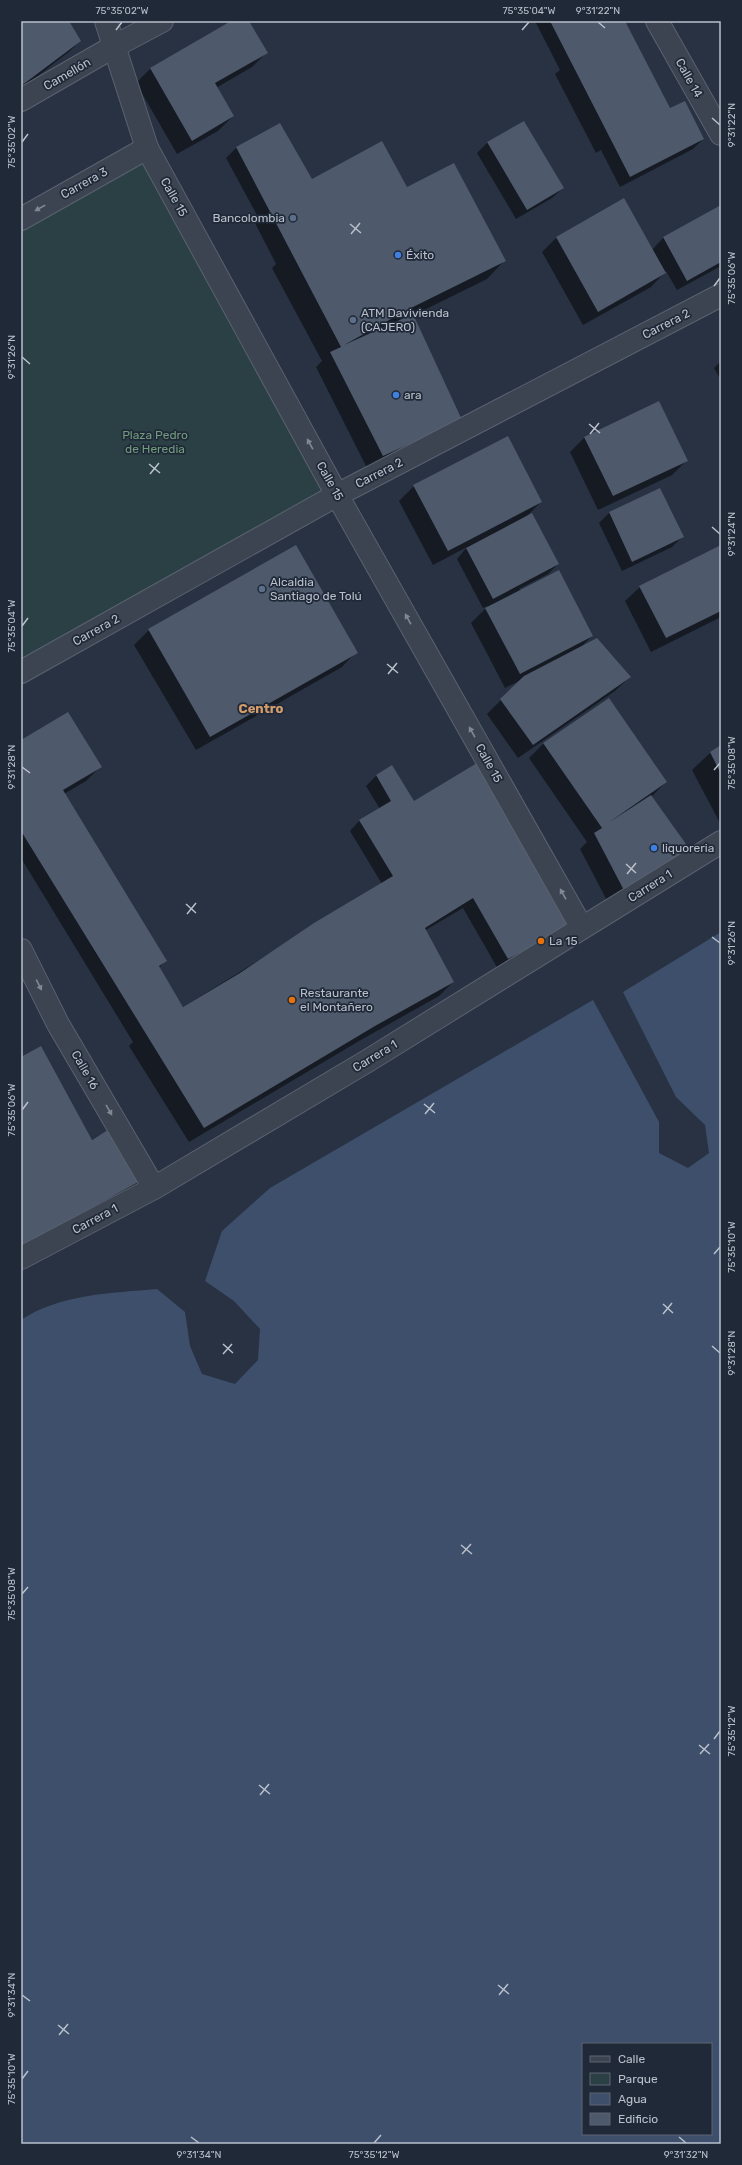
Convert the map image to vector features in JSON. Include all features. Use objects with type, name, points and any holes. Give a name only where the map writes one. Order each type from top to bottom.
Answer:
[{"type":"street","name":"Calle 15","points":[[106,21],[113,47],[148,148],[337,495],[582,928]]},
{"type":"street","points":[[113,47],[162,21]]},
{"type":"street","name":"Calle 14","points":[[657,21],[721,134]]},
{"type":"street","name":"Camellón","points":[[21,100],[113,47]]},
{"type":"street","name":"Carrera 3","points":[[21,219],[148,148]]},
{"type":"street","name":"Carrera 2","points":[[21,672],[337,495],[721,295]]},
{"type":"street","name":"Carrera 1","points":[[21,1258],[154,1188],[369,1060],[721,842]]},
{"type":"street","name":"Calle 16","points":[[21,950],[58,1024],[154,1188]]},
{"type":"green space","name":"Plaza Pedro de Heredia","points":[[147,148],[337,495],[21,672],[21,219]]},
{"type":"water","points":[[721,932],[721,2144],[21,2144],[21,1320],[36,1311],[69,1300],[87,1296],[157,1289],[185,1312],[190,1346],[202,1374],[235,1384],[258,1360],[260,1329],[234,1301],[205,1281],[222,1231],[270,1188],[593,1000],[659,1122],[659,1153],[688,1168],[709,1153],[705,1125],[676,1097],[623,992]]},
{"type":"building","points":[[21,21],[69,21],[81,41],[21,86]]},
{"type":"building","points":[[231,21],[249,21],[268,53],[215,83],[234,116],[192,141],[150,68]]},
{"type":"building","points":[[550,21],[625,21],[670,108],[685,101],[704,139],[630,177]]},
{"type":"building","points":[[524,121],[564,188],[527,210],[487,142]]},
{"type":"building","points":[[280,123],[312,179],[382,141],[407,187],[454,163],[506,261],[411,308],[344,345],[413,314],[462,420],[383,456],[330,352],[341,347],[236,147]]},
{"type":"building","points":[[624,198],[666,273],[598,312],[556,237]]},
{"type":"building","points":[[721,205],[721,262],[687,281],[663,237]]},
{"type":"building","points":[[659,401],[688,461],[613,496],[584,437]]},
{"type":"building","points":[[508,436],[542,502],[448,551],[413,485]]},
{"type":"building","points":[[660,488],[684,537],[632,562],[609,512]]},
{"type":"building","points":[[532,513],[559,564],[493,599],[466,548]]},
{"type":"building","points":[[296,545],[358,653],[210,737],[148,629]]},
{"type":"building","points":[[721,545],[721,611],[666,638],[639,586]]},
{"type":"building","points":[[559,570],[593,636],[520,674],[485,608]]},
{"type":"building","points":[[597,638],[631,677],[533,745],[500,699],[524,676]]},
{"type":"building","points":[[609,698],[667,782],[608,823],[651,795],[696,858],[628,898],[594,833],[602,828],[543,743]]},
{"type":"building","points":[[68,712],[102,767],[63,790],[167,961],[159,966],[183,1007],[240,973],[314,923],[393,876],[359,820],[391,801],[376,775],[392,765],[414,801],[477,763],[570,927],[508,959],[473,898],[425,928],[454,982],[375,1026],[204,1128],[21,831],[21,740]]},
{"type":"building","points":[[721,745],[721,774],[710,752]]},
{"type":"building","points":[[41,1046],[92,1140],[111,1128],[142,1180],[21,1247],[21,1057]]},
{"type":"place","name":"Bancolombia","points":[[293,218]]},
{"type":"place","name":"Éxito","points":[[398,255]]},
{"type":"place","name":"ATM Davivienda (CAJERO)","points":[[353,320]]},
{"type":"place","name":"ara","points":[[396,395]]},
{"type":"place","name":"Alcaldia Santiago de Tolú","points":[[262,589]]},
{"type":"place","name":"liquoreria","points":[[654,848]]},
{"type":"place","name":"La 15","points":[[541,941]]},
{"type":"place","name":"Restaurante el Montañero","points":[[292,1000]]},
{"type":"district","name":"Centro","points":[[261,708]]}]
